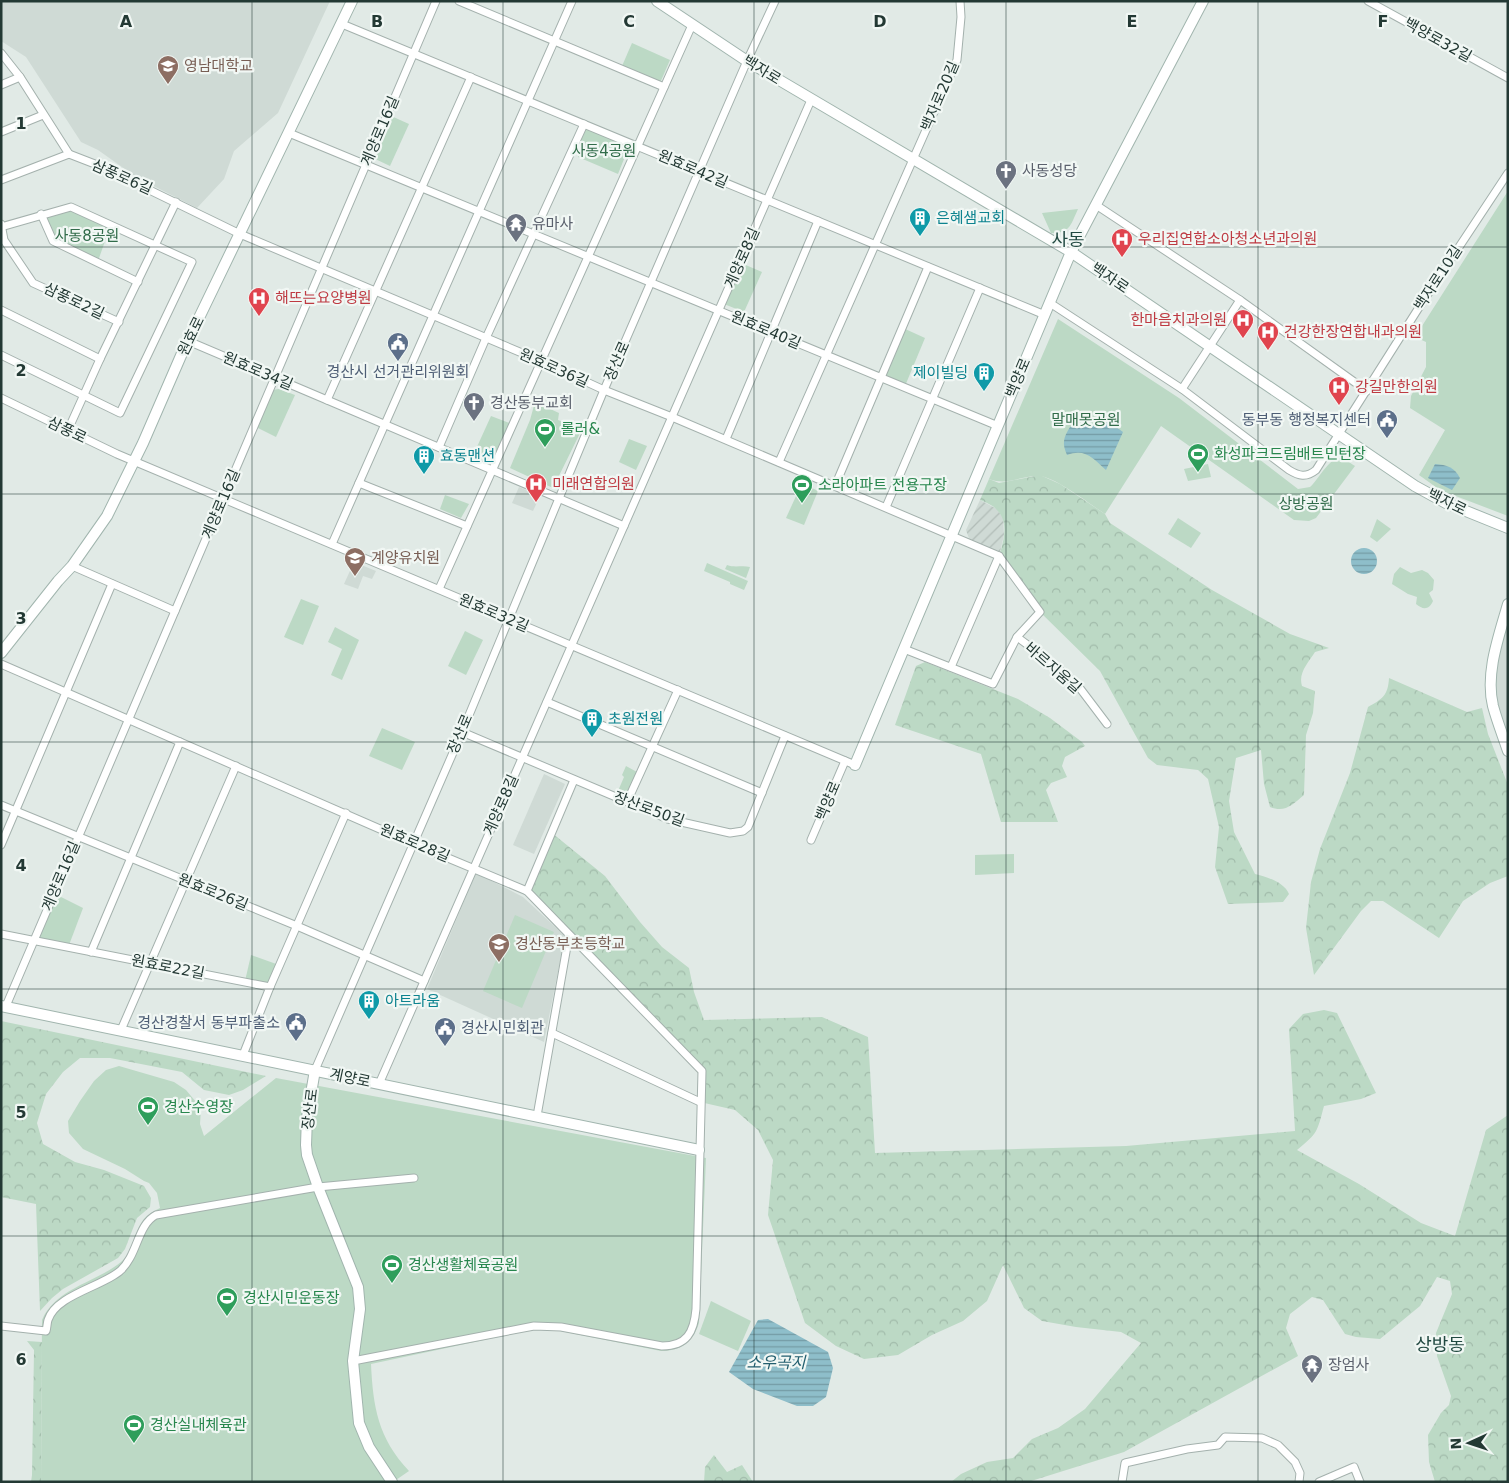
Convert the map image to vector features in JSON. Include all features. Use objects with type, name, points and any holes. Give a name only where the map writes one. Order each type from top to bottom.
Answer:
[{"type":"street","name":"원효로","points":[[1,654],[72,566],[107,516],[143,443],[188,341],[352,1]]},
{"type":"street","name":"계양로16길","points":[[4,1006],[436,1]]},
{"type":"street","points":[[459,1],[664,87]]},
{"type":"street","points":[[332,544],[572,1]]},
{"type":"street","name":"백자로","points":[[657,1],[747,61],[1071,252],[1338,435],[1416,486],[1446,503],[1508,528]]},
{"type":"street","name":"장산로","points":[[392,1482],[369,1447],[359,1423],[353,1361],[360,1309],[358,1287],[310,1167],[306,1145],[309,1104],[315,1070],[366,956],[412,843],[462,732],[604,390],[775,1]]},
{"type":"street","name":"백자로20길","points":[[779,462],[958,60],[961,18],[960,1]]},
{"type":"street","name":"백양로","points":[[856,765],[1071,252],[1203,1]]},
{"type":"street","name":"백양로32길","points":[[1368,1],[1508,78]]},
{"type":"street","name":"원효로42길","points":[[342,24],[1045,315]]},
{"type":"street","points":[[439,589],[692,24]]},
{"type":"street","points":[[1,54],[20,77],[69,154],[1,180]]},
{"type":"street","points":[[1,84],[20,77]]},
{"type":"street","points":[[327,400],[471,78]]},
{"type":"street","name":"계양로8길","points":[[379,1084],[812,100]]},
{"type":"street","points":[[1,132],[43,114]]},
{"type":"street","points":[[439,448],[486,338],[584,124]]},
{"type":"street","name":"원효로40길","points":[[289,133],[998,426]]},
{"type":"street","name":"삼풍로6길","points":[[69,154],[100,166],[240,234]]},
{"type":"street","name":"백자로10길","points":[[1182,389],[1297,476],[1310,475],[1316,470],[1508,173]]},
{"type":"street","name":"삼풍로2길","points":[[68,430],[176,202]]},
{"type":"street","points":[[1096,205],[1240,300],[1366,391]]},
{"type":"street","points":[[1,355],[120,413],[192,262],[71,207],[2,226]]},
{"type":"street","points":[[41,214],[53,241],[138,282]]},
{"type":"street","points":[[726,439],[818,221]]},
{"type":"street","name":"삼풍로2길","points":[[2,226],[4,240],[33,282],[119,322]]},
{"type":"street","name":"원효로36길","points":[[240,234],[999,556]]},
{"type":"street","points":[[835,486],[928,266]]},
{"type":"street","points":[[886,507],[980,288]]},
{"type":"street","points":[[1050,303],[1182,389],[1240,300]]},
{"type":"street","points":[[1,310],[100,360]]},
{"type":"street","name":"원효로34길","points":[[188,341],[558,498]]},
{"type":"street","name":"삼풍로","points":[[1,398],[133,460]]},
{"type":"street","name":"원효로32길","points":[[133,460],[856,765]]},
{"type":"street","points":[[359,483],[467,526]]},
{"type":"street","points":[[558,498],[624,526]]},
{"type":"street","points":[[904,649],[993,684],[1017,637],[1040,612],[999,556],[950,667]]},
{"type":"street","points":[[72,566],[175,611]]},
{"type":"street","points":[[1,845],[112,584]]},
{"type":"street","points":[[1508,604],[1492,668],[1491,689],[1493,706],[1508,751]]},
{"type":"street","name":"바르지움길","points":[[1017,637],[1048,660],[1079,687],[1107,724]]},
{"type":"street","name":"원효로28길","points":[[1,664],[527,891],[702,1071],[695,1322],[692,1330],[682,1341],[662,1346],[561,1327],[534,1326],[353,1361]]},
{"type":"street","points":[[627,802],[678,690]]},
{"type":"street","points":[[547,702],[762,793]]},
{"type":"street","name":"장산로50길","points":[[462,732],[668,819],[730,834],[743,831],[748,827],[785,736]]},
{"type":"street","points":[[91,952],[180,742]]},
{"type":"street","name":"백양로","points":[[812,840],[845,761]]},
{"type":"street","points":[[121,1030],[236,766]]},
{"type":"street","points":[[527,891],[574,780]]},
{"type":"street","name":"원효로26길","points":[[1,805],[297,926],[424,981]]},
{"type":"street","points":[[243,1055],[270,987],[346,813]]},
{"type":"street","name":"원효로22길","points":[[1,934],[270,987]]},
{"type":"street","points":[[538,1116],[569,934]]},
{"type":"street","name":"계양로","points":[[4,1006],[699,1150]]},
{"type":"street","points":[[552,1033],[700,1102]]},
{"type":"street","points":[[1,1326],[46,1331],[48,1319],[61,1304],[115,1274],[126,1265],[134,1252],[145,1223],[156,1214],[318,1187],[414,1178]]},
{"type":"street","points":[[1122,1482],[1126,1463],[1186,1449],[1218,1445],[1225,1437],[1262,1438],[1278,1445],[1295,1462],[1300,1473],[1299,1482]]},
{"type":"street","points":[[1319,1482],[1354,1467],[1360,1482]]},
{"type":"street","points":[[382,1482],[383,1469]]},
{"type":"shaded area","name":"영남대학교","points":[[1,1],[330,1],[278,113],[234,151],[224,179],[197,208],[136,177],[98,150],[81,142],[26,57],[1,41]]},
{"type":"shaded area","points":[[519,487],[540,496],[533,511],[512,503]]},
{"type":"shaded area","points":[[980,500],[997,509],[1003,518],[1004,535],[999,556],[971,544],[966,530]]},
{"type":"shaded area","name":"계양유치원","points":[[354,562],[376,571],[372,579],[363,576],[358,589],[344,584]]},
{"type":"shaded area","points":[[1508,606],[1508,751],[1493,706],[1492,668]]},
{"type":"shaded area","points":[[544,774],[565,784],[534,854],[513,845]]},
{"type":"shaded area","name":"경산동부초등학교","points":[[476,873],[523,897],[565,936],[544,1042],[427,989]]},
{"type":"green space","points":[[632,43],[670,60],[660,83],[622,66]]},
{"type":"green space","points":[[389,115],[409,124],[390,166],[371,157]]},
{"type":"green space","name":"사동4공원","points":[[585,125],[626,143],[628,149],[618,174],[578,157],[585,144],[578,141]]},
{"type":"green space","points":[[1508,191],[1508,516],[1440,490],[1419,475],[1445,430],[1410,408],[1411,396],[1426,367],[1426,342],[1415,337]]},
{"type":"green space","name":"사동8공원","points":[[69,209],[110,227],[98,261],[54,240],[45,216]]},
{"type":"green space","points":[[1078,209],[1069,227],[1057,233],[1051,233],[1042,213]]},
{"type":"green space","points":[[741,263],[762,272],[744,312],[724,304]]},
{"type":"green space","name":"말매못공원","points":[[1058,319],[1179,398],[1298,489],[1310,487],[1328,464],[1337,458],[1341,458],[1355,466],[1316,518],[1309,521],[1294,520],[1161,426],[1105,514],[1062,485],[1045,477],[1031,476],[1008,481],[989,479]]},
{"type":"green space","points":[[903,328],[925,338],[905,386],[883,377]]},
{"type":"green space","points":[[279,389],[295,395],[276,437],[254,426],[272,390]]},
{"type":"green space","name":"롤러&","points":[[535,402],[559,413],[558,420],[582,429],[553,488],[510,468],[530,420]]},
{"type":"green space","points":[[491,416],[512,424],[493,466],[487,466],[471,460]]},
{"type":"green space","points":[[629,439],[647,446],[636,470],[619,462]]},
{"type":"green space","name":"화성파크드림배트민턴장","points":[[1208,464],[1211,477],[1188,481],[1184,469]]},
{"type":"green space","points":[[1040,475],[1060,484],[1105,514],[1110,523],[1212,590],[1290,634],[1329,648],[1315,652],[1304,668],[1301,677],[1302,686],[1315,691],[1313,713],[1306,735],[1304,795],[1292,805],[1284,808],[1275,809],[1270,807],[1264,784],[1261,750],[1236,758],[1229,801],[1234,832],[1255,874],[1275,881],[1287,890],[1289,894],[1283,902],[1228,904],[1215,867],[1219,827],[1208,779],[1198,770],[1157,765],[1148,758],[1100,671],[1040,612],[999,556],[1004,538],[1003,520],[995,508],[980,500],[989,479],[999,483]]},
{"type":"green space","name":"소라아파트 전용구장","points":[[802,483],[818,491],[804,525],[786,518]]},
{"type":"green space","points":[[445,495],[469,504],[461,518],[440,509]]},
{"type":"green space","points":[[1178,518],[1201,533],[1191,548],[1168,534]]},
{"type":"green space","points":[[1377,519],[1391,529],[1377,542],[1370,537]]},
{"type":"green space","points":[[707,563],[748,581],[744,590],[704,571]]},
{"type":"green space","points":[[727,565],[750,567],[746,578],[725,569]]},
{"type":"green space","points":[[1400,567],[1411,573],[1422,570],[1428,573],[1434,580],[1433,590],[1429,593],[1433,601],[1430,606],[1423,608],[1419,606],[1416,604],[1417,597],[1392,584],[1394,574]]},
{"type":"green space","points":[[301,599],[319,606],[303,645],[284,637]]},
{"type":"green space","points":[[335,627],[359,640],[342,680],[331,675],[342,649],[328,642]]},
{"type":"green space","points":[[465,631],[483,640],[466,675],[448,666]]},
{"type":"green space","points":[[925,662],[1018,699],[1050,718],[1082,742],[1085,746],[1065,757],[1062,766],[1067,777],[1051,783],[1046,790],[1058,822],[1001,822],[981,754],[895,725],[916,666]]},
{"type":"green space","points":[[1389,678],[1467,712],[1482,708],[1488,734],[1508,785],[1508,876],[1490,883],[1463,901],[1439,938],[1383,901],[1371,901],[1361,911],[1314,975],[1306,928],[1311,882],[1320,849],[1350,773],[1368,707],[1377,702],[1386,693]]},
{"type":"green space","points":[[382,728],[415,742],[402,770],[369,756]]},
{"type":"green space","points":[[626,766],[637,772],[626,795],[618,791]]},
{"type":"green space","points":[[552,833],[605,876],[640,922],[662,947],[689,968],[694,992],[704,1020],[822,1017],[868,1037],[875,1153],[1126,1146],[1295,1131],[1289,1029],[1303,1014],[1324,1010],[1337,1013],[1376,1093],[1361,1099],[1324,1106],[1316,1131],[1297,1150],[1359,1184],[1421,1223],[1455,1236],[1486,1130],[1508,1115],[1508,1482],[1435,1482],[1429,1462],[1428,1435],[1441,1413],[1449,1405],[1451,1396],[1437,1356],[1436,1333],[1452,1294],[1450,1281],[1437,1277],[1420,1306],[1380,1339],[1345,1334],[1323,1300],[1312,1297],[1290,1314],[1286,1328],[1298,1356],[1124,1452],[1028,1482],[951,1482],[961,1474],[987,1462],[1013,1458],[1032,1439],[1058,1428],[1085,1409],[1141,1343],[1121,1332],[1042,1321],[1024,1308],[1003,1265],[987,1301],[963,1321],[932,1335],[898,1355],[864,1359],[836,1346],[805,1323],[768,1215],[773,1160],[758,1130],[735,1110],[700,1102],[701,1071],[527,891]]},
{"type":"green space","points":[[1014,854],[1014,873],[975,875],[975,855]]},
{"type":"green space","points":[[57,895],[83,908],[69,945],[39,939]]},
{"type":"green space","points":[[515,915],[554,932],[522,1008],[483,991]]},
{"type":"green space","points":[[251,955],[279,965],[269,986],[245,981]]},
{"type":"green space","points":[[1,1021],[266,1076],[243,1090],[229,1095],[204,1090],[182,1072],[110,1058],[80,1058],[63,1072],[46,1094],[37,1123],[43,1144],[75,1162],[104,1170],[144,1186],[151,1198],[150,1207],[137,1218],[125,1249],[118,1258],[63,1289],[40,1311],[36,1204],[1,1197]]},
{"type":"green space","name":"경산생활체육공원","points":[[119,1066],[174,1082],[186,1090],[201,1108],[200,1124],[204,1136],[276,1078],[706,1158],[699,1323],[696,1330],[685,1344],[668,1351],[555,1330],[531,1330],[371,1364],[373,1394],[379,1421],[390,1446],[409,1471],[393,1482],[41,1482],[42,1320],[48,1309],[66,1293],[111,1269],[126,1258],[140,1224],[149,1214],[160,1208],[157,1193],[149,1183],[83,1149],[69,1133],[68,1121],[94,1081],[106,1070]]},
{"type":"green space","points":[[711,1301],[751,1321],[738,1351],[699,1334]]},
{"type":"green space","points":[[27,1341],[42,1342],[41,1482],[31,1482],[34,1350]]},
{"type":"green space","points":[[714,1455],[727,1472],[742,1465],[753,1482],[704,1482],[705,1467]]},
{"type":"water","points":[[1108,421],[1123,432],[1106,470],[1088,455],[1073,453],[1067,455],[1064,441],[1070,427],[1083,423],[1101,428]]},
{"type":"water","points":[[1435,464],[1450,467],[1458,474],[1460,478],[1452,490],[1428,478]]},
{"type":"water","points":[[1364,548],[1373,552],[1377,561],[1373,570],[1364,574],[1355,570],[1351,561],[1355,552]]},
{"type":"water","name":"소우곡지","points":[[768,1319],[828,1352],[833,1368],[826,1397],[813,1406],[797,1406],[753,1389],[729,1372],[758,1320]]},
{"type":"place","name":"영남대학교","points":[[168,85]]},
{"type":"place","name":"사동성당","points":[[1006,190]]},
{"type":"place","name":"은혜샘교회","points":[[920,237]]},
{"type":"place","name":"유마사","points":[[516,243]]},
{"type":"place","name":"우리집연합소아청소년과의원","points":[[1122,258]]},
{"type":"place","name":"해뜨는요양병원","points":[[259,317]]},
{"type":"place","name":"한마음치과의원","points":[[1243,339]]},
{"type":"place","name":"건강한장연합내과의원","points":[[1268,351]]},
{"type":"place","name":"경산시 선거관리위원회","points":[[398,362]]},
{"type":"place","name":"제이빌딩","points":[[984,392]]},
{"type":"place","name":"강길만한의원","points":[[1339,406]]},
{"type":"place","name":"경산동부교회","points":[[474,422]]},
{"type":"place","name":"동부동 행정복지센터","points":[[1387,439]]},
{"type":"place","name":"롤러&","points":[[545,448]]},
{"type":"place","name":"화성파크드림배트민턴장","points":[[1198,473]]},
{"type":"place","name":"효동맨션","points":[[424,475]]},
{"type":"place","name":"미래연합의원","points":[[536,503]]},
{"type":"place","name":"소라아파트 전용구장","points":[[802,504]]},
{"type":"place","name":"계양유치원","points":[[355,577]]},
{"type":"place","name":"초원전원","points":[[592,738]]},
{"type":"place","name":"경산동부초등학교","points":[[499,963]]},
{"type":"place","name":"아트라움","points":[[369,1020]]},
{"type":"place","name":"경산경찰서 동부파출소","points":[[296,1042]]},
{"type":"place","name":"경산시민회관","points":[[445,1047]]},
{"type":"place","name":"경산수영장","points":[[148,1126]]},
{"type":"place","name":"경산생활체육공원","points":[[392,1284]]},
{"type":"place","name":"경산시민운동장","points":[[227,1317]]},
{"type":"place","name":"장엄사","points":[[1312,1384]]},
{"type":"place","name":"경산실내체육관","points":[[134,1444]]},
{"type":"district","name":"사동","points":[[1068,239]]},
{"type":"district","name":"상방동","points":[[1440,1344]]},
{"type":"park label","name":"상방공원","points":[[1306,504]]}]
